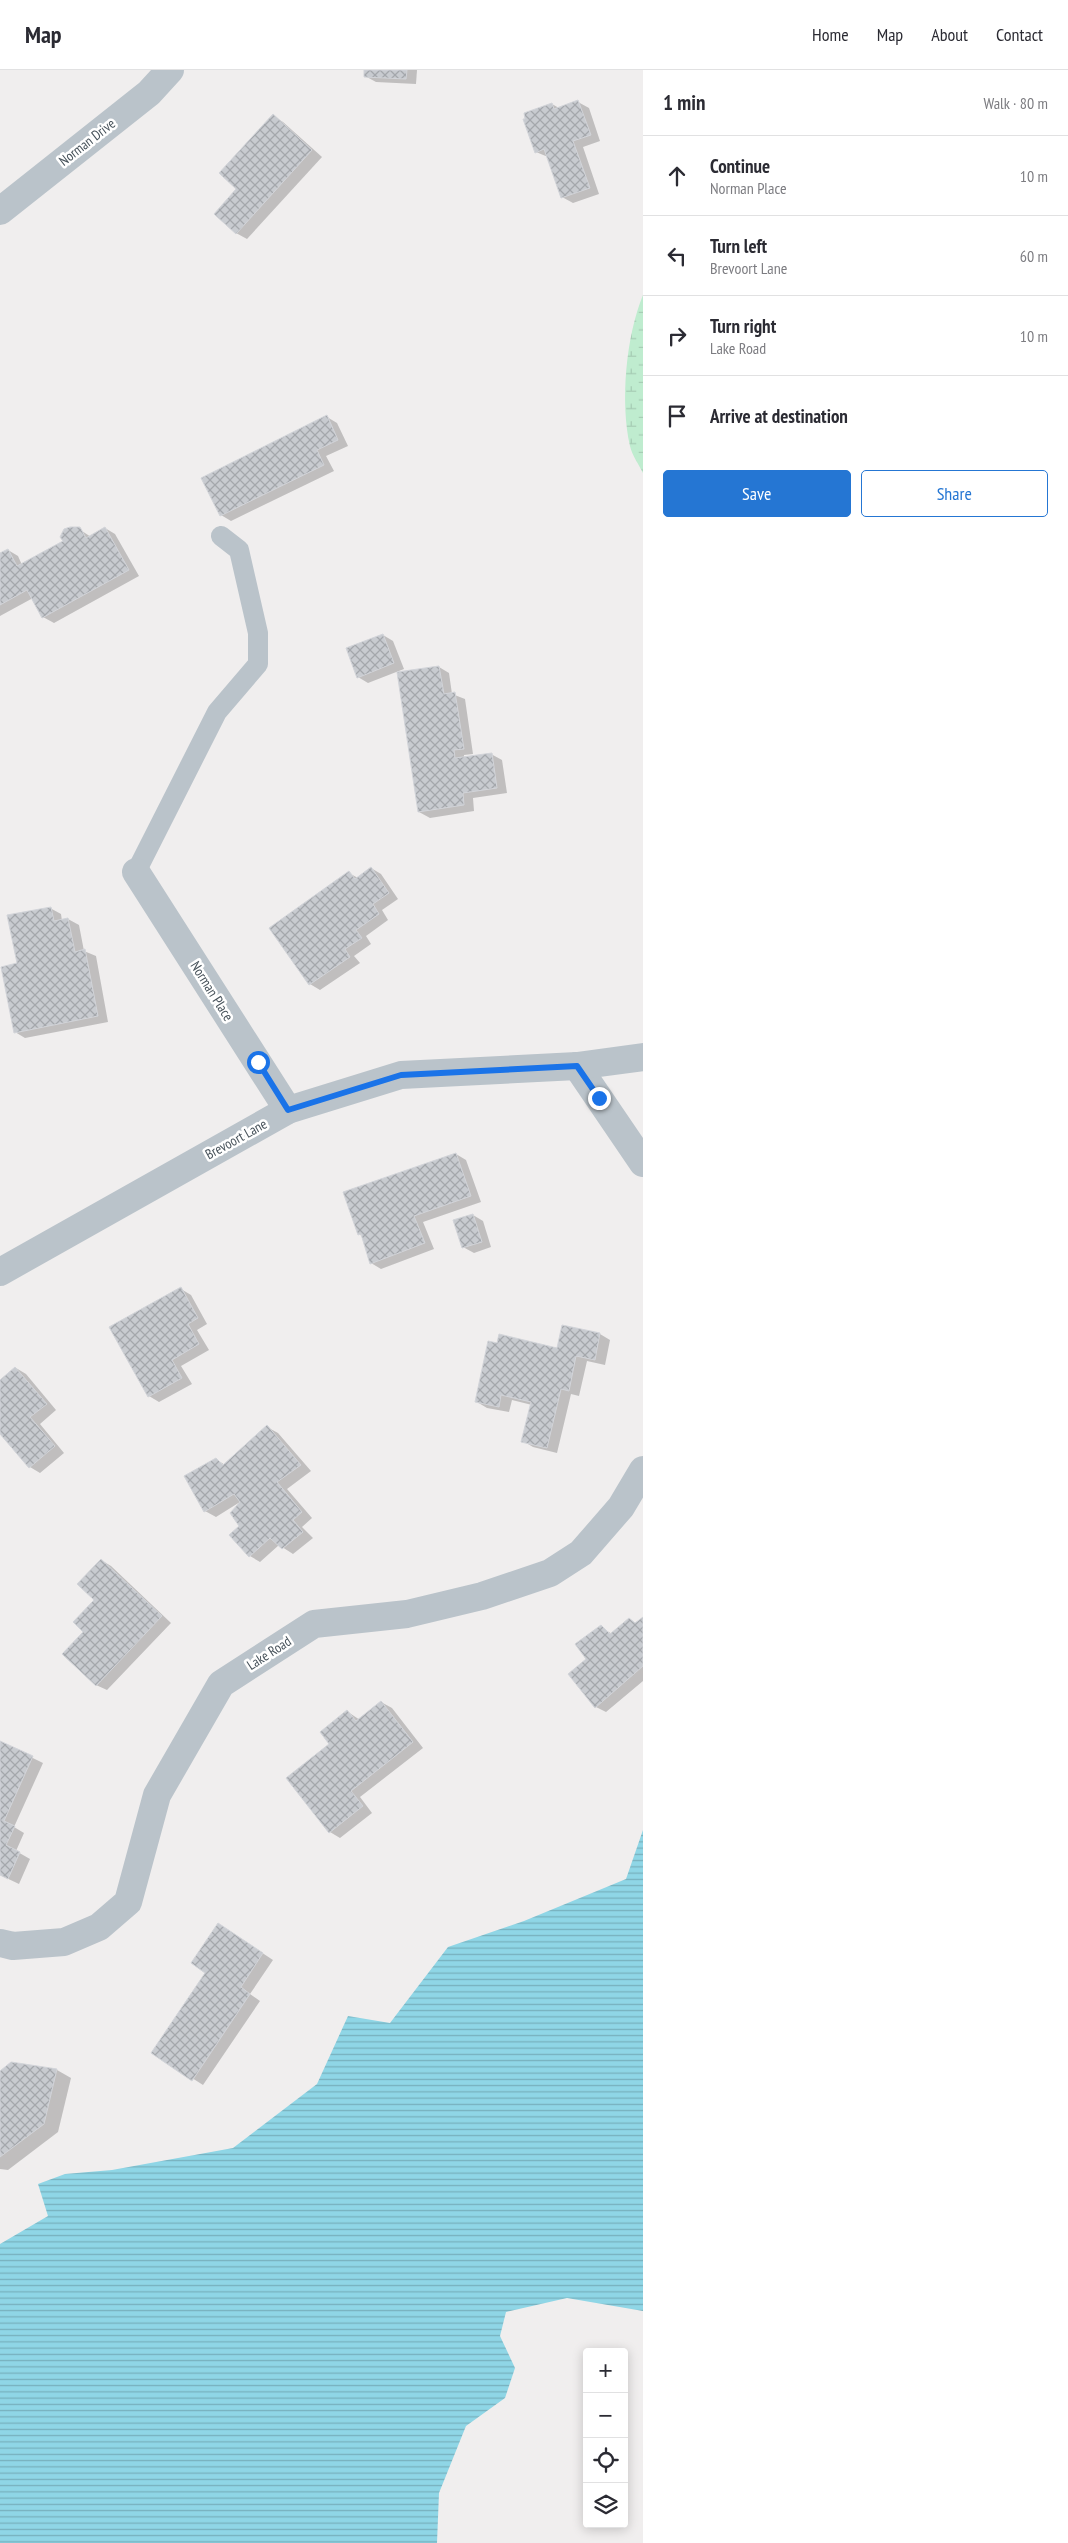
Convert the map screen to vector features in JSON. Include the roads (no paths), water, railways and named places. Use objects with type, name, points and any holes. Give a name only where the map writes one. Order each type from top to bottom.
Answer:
[{"type":"street","name":"Norman Drive","points":[[0,211],[149,93],[170,70]]},
{"type":"street","name":"Norman Place","points":[[136,872],[288,1110]]},
{"type":"street","name":"Brevoort Lane","points":[[0,1272],[288,1110],[401,1075],[577,1066],[643,1057]]},
{"type":"street","points":[[577,1066],[643,1163]]},
{"type":"street","name":"Lake Road","points":[[0,1943],[13,1946],[64,1942],[100,1927],[128,1902],[157,1795],[221,1684],[314,1624],[407,1614],[482,1596],[550,1573],[581,1553],[621,1507],[643,1470]]},
{"type":"lane","points":[[136,872],[217,712],[258,664],[258,633],[239,550],[221,536]]},
{"type":"water","points":[[643,1830],[643,2311],[567,2298],[506,2312],[500,2336],[515,2368],[505,2398],[466,2426],[439,2493],[437,2543],[0,2543],[0,2244],[48,2216],[38,2184],[65,2174],[112,2170],[233,2148],[317,2084],[348,2016],[390,2023],[448,1947],[524,1921],[626,1879]]}]
